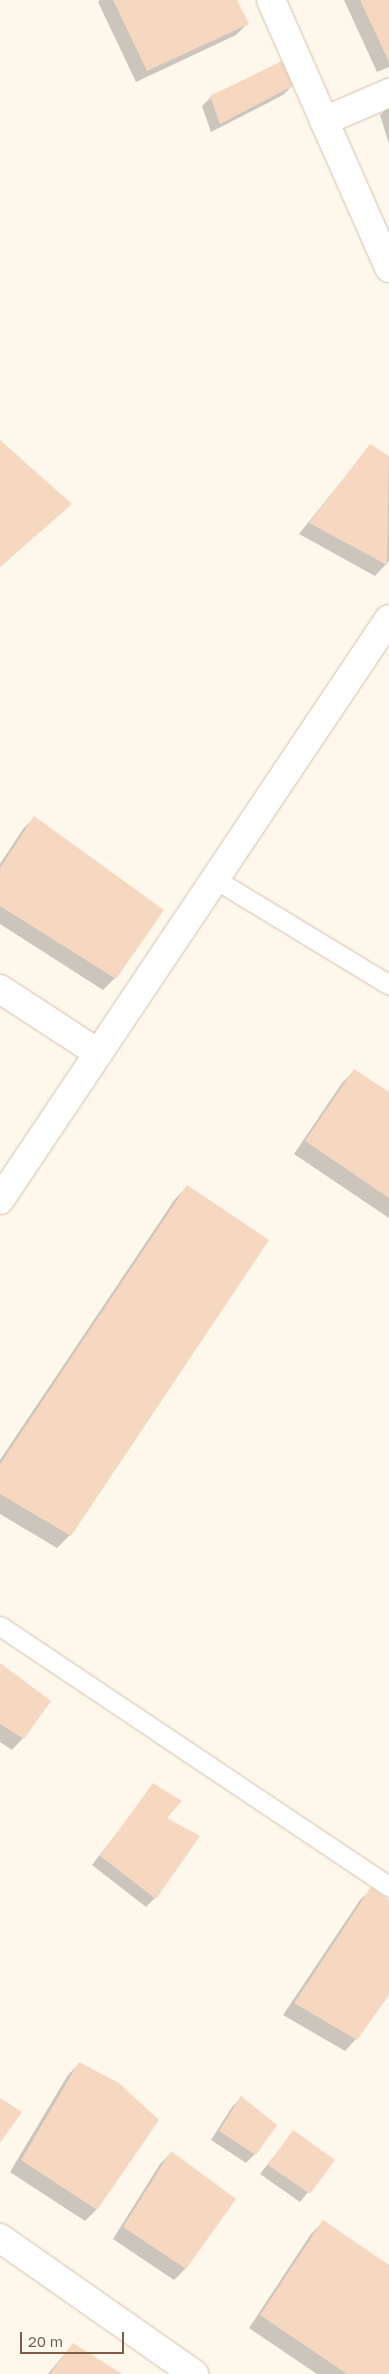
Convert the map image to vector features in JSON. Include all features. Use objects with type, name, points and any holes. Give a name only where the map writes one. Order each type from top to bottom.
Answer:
[{"type":"street","points":[[271,0],[389,268]]},
{"type":"street","points":[[324,121],[389,93]]},
{"type":"street","points":[[0,1200],[389,619]]},
{"type":"street","points":[[0,989],[98,1053]]},
{"type":"street","points":[[0,2238],[194,2374]]},
{"type":"lane","points":[[214,879],[389,985]]},
{"type":"lane","points":[[0,1626],[389,1886]]},
{"type":"building","points":[[113,0],[237,0],[249,24],[147,71]]},
{"type":"building","points":[[360,0],[389,0],[389,62]]},
{"type":"building","points":[[282,61],[293,86],[220,124],[210,96]]},
{"type":"building","points":[[0,440],[72,504],[0,567]]},
{"type":"building","points":[[370,444],[389,456],[387,565],[309,523]]},
{"type":"building","points":[[34,816],[164,910],[116,979],[0,906],[0,868]]},
{"type":"building","points":[[354,1069],[389,1092],[389,1198],[305,1141]]},
{"type":"building","points":[[187,1185],[269,1240],[71,1536],[0,1494],[0,1464]]},
{"type":"building","points":[[0,1663],[51,1701],[24,1739],[0,1724]]},
{"type":"building","points":[[153,1783],[182,1801],[167,1818],[200,1836],[156,1899],[100,1856]]},
{"type":"building","points":[[371,1887],[389,1900],[389,1995],[357,2040],[294,2003]]},
{"type":"building","points":[[79,2062],[119,2083],[159,2120],[97,2210],[21,2160]]},
{"type":"building","points":[[241,2096],[277,2125],[256,2155],[219,2131]]},
{"type":"building","points":[[0,2098],[22,2112],[0,2143]]},
{"type":"building","points":[[293,2130],[335,2160],[310,2194],[268,2165]]},
{"type":"building","points":[[171,2151],[236,2199],[186,2269],[123,2227]]},
{"type":"building","points":[[323,2220],[389,2265],[389,2374],[347,2374],[260,2315]]},
{"type":"building","points":[[73,2343],[122,2374],[50,2374]]}]
